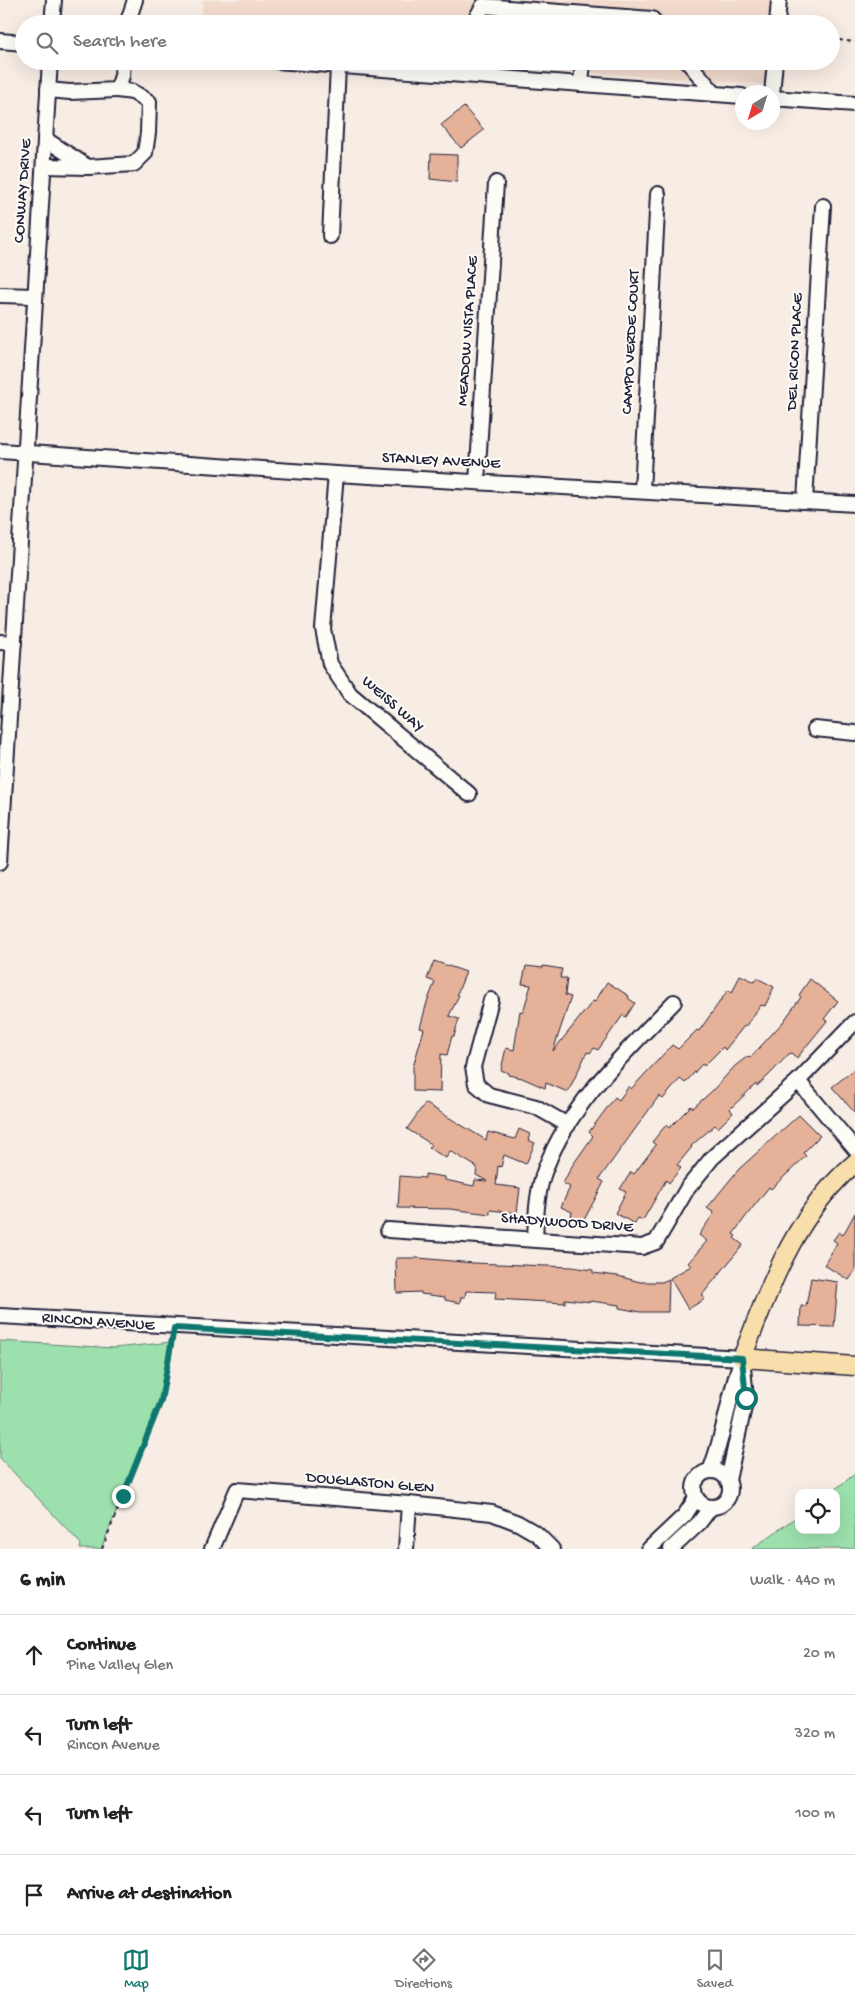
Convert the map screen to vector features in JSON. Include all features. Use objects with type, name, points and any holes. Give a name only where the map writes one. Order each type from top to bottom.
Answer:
[{"type":"main road","points":[[742,1358],[775,1273],[804,1220],[843,1173],[855,1164]]},
{"type":"main road","name":"RINCON AVENUE","points":[[742,1358],[855,1366]]},
{"type":"street","points":[[53,15],[54,0]]},
{"type":"street","points":[[130,15],[135,0]]},
{"type":"street","points":[[778,15],[779,0]]},
{"type":"street","points":[[477,15],[484,6],[600,15]]},
{"type":"street","points":[[0,41],[15,42]]},
{"type":"street","name":"CONWAY DRIVE","points":[[0,862],[7,642],[26,452],[34,296],[49,70]]},
{"type":"street","points":[[117,90],[122,70]]},
{"type":"street","points":[[330,236],[346,70]]},
{"type":"street","points":[[402,70],[735,95]]},
{"type":"street","points":[[469,70],[469,76]]},
{"type":"street","points":[[582,70],[582,84]]},
{"type":"street","points":[[695,70],[715,94]]},
{"type":"street","points":[[773,85],[774,70]]},
{"type":"street","points":[[44,166],[88,167],[134,164],[145,153],[148,133],[149,102],[133,92],[117,90],[70,92],[48,90]]},
{"type":"street","points":[[780,99],[855,104]]},
{"type":"street","points":[[45,139],[88,167]]},
{"type":"street","name":"MEADOW VISTA PLACE","points":[[477,482],[496,183]]},
{"type":"street","name":"CAMPO VERDE COURT","points":[[642,491],[658,194]]},
{"type":"street","name":"DEL RICON PLACE","points":[[805,501],[822,206]]},
{"type":"street","points":[[0,295],[34,296]]},
{"type":"street","name":"STANLEY AVENUE","points":[[0,451],[336,474],[855,504]]},
{"type":"street","name":"WEISS WAY","points":[[336,474],[322,629],[330,664],[350,694],[469,794]]},
{"type":"street","points":[[814,729],[855,733]]},
{"type":"street","points":[[492,1000],[473,1067],[476,1084],[489,1095],[536,1107],[568,1125]]},
{"type":"street","points":[[534,1239],[537,1206],[545,1169],[561,1134],[606,1072],[674,1002]]},
{"type":"street","name":"SHADYWOOD DRIVE","points":[[388,1230],[642,1247],[656,1242],[687,1189],[712,1158],[798,1080],[855,1022]]},
{"type":"street","points":[[798,1080],[855,1149]]},
{"type":"street","name":"RINCON AVENUE","points":[[0,1316],[174,1328],[742,1358]]},
{"type":"street","points":[[710,1471],[719,1447],[730,1394],[742,1358]]},
{"type":"street","points":[[728,1480],[720,1472],[704,1472],[695,1481],[694,1492],[696,1498],[702,1504],[711,1507],[722,1504],[729,1496],[728,1480],[746,1398],[742,1358]]},
{"type":"street","name":"DOUGLASTON GLEN","points":[[212,1549],[237,1490],[409,1504],[492,1513],[518,1522],[536,1534],[552,1549]]},
{"type":"street","points":[[649,1549],[685,1515],[696,1498]]},
{"type":"street","points":[[406,1549],[409,1504]]},
{"type":"street","points":[[671,1549],[699,1522],[711,1507]]},
{"type":"path","points":[[840,40],[855,42]]},
{"type":"path","points":[[102,1549],[161,1401],[174,1328]]},
{"type":"shaded area","points":[[203,0],[770,0],[769,15],[202,15]]},
{"type":"shaded area","points":[[545,70],[766,70],[765,84]]},
{"type":"green space","points":[[0,1341],[114,1348],[172,1342],[161,1401],[101,1549],[80,1549],[81,1544],[0,1458]]},
{"type":"green space","points":[[855,1474],[855,1549],[752,1549],[795,1518],[795,1534],[840,1534],[840,1489],[835,1489]]},
{"type":"building","points":[[464,107],[484,130],[461,148],[441,125]]},
{"type":"building","points":[[431,154],[457,155],[457,182],[430,179]]},
{"type":"building","points":[[434,961],[466,972],[457,994],[459,995],[449,1016],[459,1019],[447,1055],[441,1054],[440,1092],[413,1091],[413,1067],[424,1029],[420,1028],[435,982],[427,979]]},
{"type":"building","points":[[526,966],[562,969],[560,978],[567,978],[565,995],[571,997],[553,1051],[593,1001],[595,1002],[607,982],[629,996],[628,998],[635,1003],[626,1017],[623,1015],[598,1050],[594,1048],[590,1053],[587,1052],[568,1092],[546,1083],[545,1088],[522,1078],[508,1075],[508,1073],[501,1070],[506,1048],[514,1050],[520,1011],[523,1012],[531,985],[522,984]]},
{"type":"building","points":[[740,975],[755,982],[757,978],[774,987],[765,1006],[761,1005],[725,1050],[723,1047],[704,1066],[702,1064],[685,1083],[680,1079],[663,1099],[659,1096],[599,1179],[604,1182],[583,1222],[571,1217],[572,1212],[561,1207],[570,1187],[563,1183],[572,1166],[593,1136],[589,1132],[615,1097],[619,1100],[629,1086],[631,1089],[672,1045],[678,1049],[697,1030],[699,1031],[728,990],[732,993]]},
{"type":"building","points":[[810,979],[838,1001],[824,1019],[827,1021],[797,1058],[791,1053],[789,1054],[769,1075],[757,1086],[756,1084],[730,1109],[733,1113],[718,1128],[715,1125],[691,1146],[677,1165],[681,1168],[669,1183],[666,1180],[643,1220],[638,1218],[635,1224],[615,1213],[626,1192],[620,1189],[631,1172],[634,1174],[656,1145],[652,1142],[666,1125],[669,1128],[691,1106],[693,1108],[712,1091],[735,1066],[748,1056],[750,1058],[783,1022],[801,997],[799,995]]},
{"type":"building","points":[[855,1069],[855,1113],[832,1087]]},
{"type":"building","points":[[425,1103],[486,1140],[488,1132],[515,1139],[519,1129],[530,1134],[528,1140],[535,1143],[526,1164],[504,1155],[501,1167],[498,1166],[496,1185],[520,1188],[517,1213],[490,1210],[490,1214],[450,1209],[398,1208],[400,1176],[425,1178],[425,1174],[445,1177],[445,1180],[474,1186],[475,1180],[487,1181],[476,1175],[477,1167],[450,1151],[446,1158],[429,1148],[431,1144],[407,1129]]},
{"type":"building","points":[[799,1115],[820,1136],[803,1153],[806,1156],[771,1189],[769,1187],[747,1215],[733,1234],[736,1236],[734,1238],[743,1245],[702,1295],[705,1299],[688,1309],[670,1278],[691,1266],[688,1263],[707,1241],[699,1235],[714,1213],[707,1208],[739,1169]]},
{"type":"building","points":[[855,1213],[855,1271],[849,1280],[824,1265],[837,1243],[833,1240],[839,1232],[843,1235]]},
{"type":"building","points":[[396,1258],[572,1267],[593,1270],[593,1273],[618,1276],[640,1282],[662,1282],[669,1279],[668,1312],[640,1312],[619,1308],[619,1305],[565,1299],[565,1303],[495,1299],[496,1292],[466,1291],[465,1297],[461,1297],[460,1303],[445,1300],[445,1297],[421,1294],[421,1292],[397,1293]]},
{"type":"building","points":[[811,1278],[838,1282],[834,1327],[800,1326],[801,1306],[806,1306]]},
{"type":"route","points":[[123,1496],[161,1401],[174,1328],[742,1358],[746,1398]]}]
